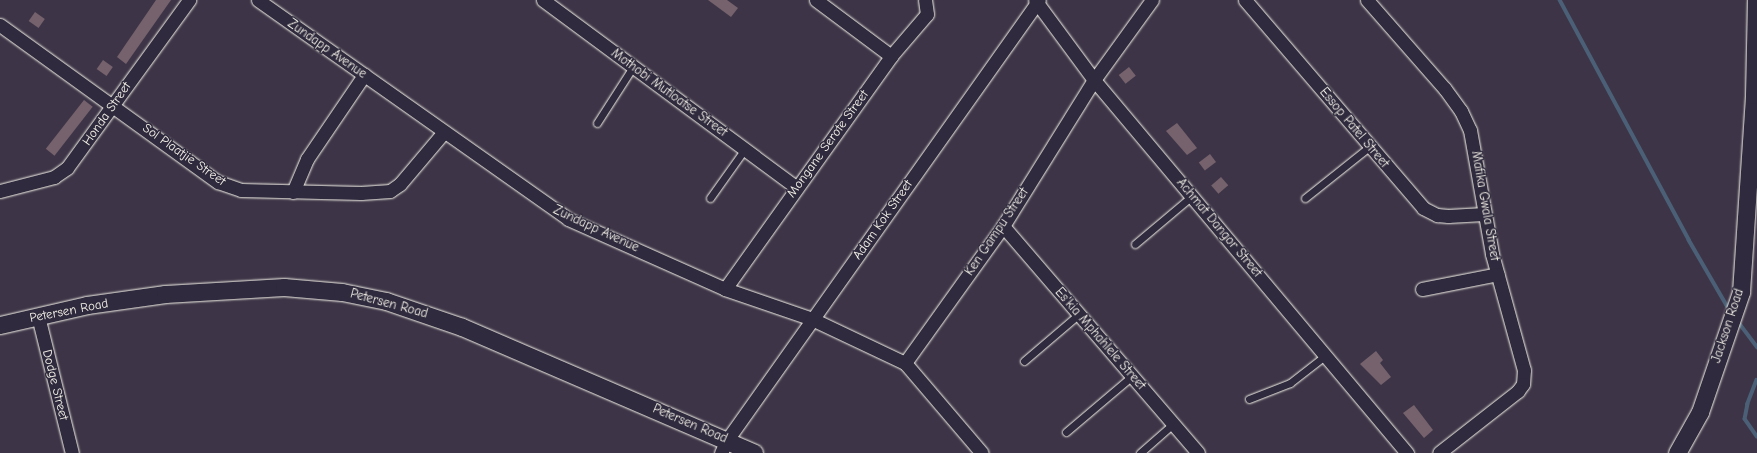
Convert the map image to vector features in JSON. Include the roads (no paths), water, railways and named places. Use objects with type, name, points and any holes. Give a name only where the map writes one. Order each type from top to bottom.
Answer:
[{"type":"street","name":"Honda Street","points":[[2,188],[62,174],[73,162],[113,104],[189,0]]},
{"type":"street","name":"Zundapp Avenue","points":[[258,0],[568,219],[725,289],[812,319],[905,363]]},
{"type":"street","name":"Mothobi Mutloatse Street","points":[[543,0],[796,186]]},
{"type":"street","points":[[816,0],[892,56]]},
{"type":"street","name":"Mongane Serote Street","points":[[725,289],[796,186],[892,56],[927,14],[925,0]]},
{"type":"street","name":"Ken Gampu Street","points":[[905,363],[1003,226],[1094,80],[1152,0]]},
{"type":"street","name":"Essop Patel Street","points":[[1245,0],[1369,147],[1423,208],[1437,215],[1448,216],[1484,214]]},
{"type":"street","name":"Mafika Gwala Street","points":[[1367,0],[1461,111],[1475,145],[1484,214],[1498,274],[1524,370],[1523,384],[1511,398],[1439,453]]},
{"type":"street","name":"Jackson Road","points":[[1677,453],[1700,412],[1741,292],[1753,171],[1756,0]]},
{"type":"street","name":"Achmat Dangor Street","points":[[1037,1],[1094,80],[1407,453]]},
{"type":"street","name":"Adam Kok Street","points":[[724,446],[1037,1]]},
{"type":"street","name":"Sol Plaatjie Street","points":[[0,25],[113,104],[227,187],[258,192],[379,193],[390,191],[400,184],[444,132]]},
{"type":"street","points":[[293,192],[307,159],[364,75]]},
{"type":"street","name":"Es'kia Mphahlele Street","points":[[1003,226],[1198,453]]},
{"type":"street","points":[[1422,289],[1498,274]]},
{"type":"street","name":"Petersen Road","points":[[0,325],[87,306],[165,294],[284,287],[342,292],[386,301],[454,324],[724,446],[754,453]]},
{"type":"street","name":"Dodge Street","points":[[38,316],[72,453]]},
{"type":"street","points":[[905,363],[982,453]]},
{"type":"lane","points":[[597,123],[633,67]]},
{"type":"lane","points":[[1305,198],[1369,147]]},
{"type":"lane","points":[[710,198],[745,149]]},
{"type":"lane","points":[[1135,244],[1192,196]]},
{"type":"lane","points":[[1024,361],[1079,314]]},
{"type":"lane","points":[[1249,398],[1290,383],[1326,356]]},
{"type":"lane","points":[[1066,432],[1132,376]]},
{"type":"lane","points":[[1140,453],[1173,424]]},
{"type":"waterway","points":[[1560,0],[1689,240],[1729,309]]},
{"type":"waterway","points":[[1737,320],[1757,347]]},
{"type":"waterway","points":[[1757,380],[1748,404],[1745,419],[1757,436]]}]
